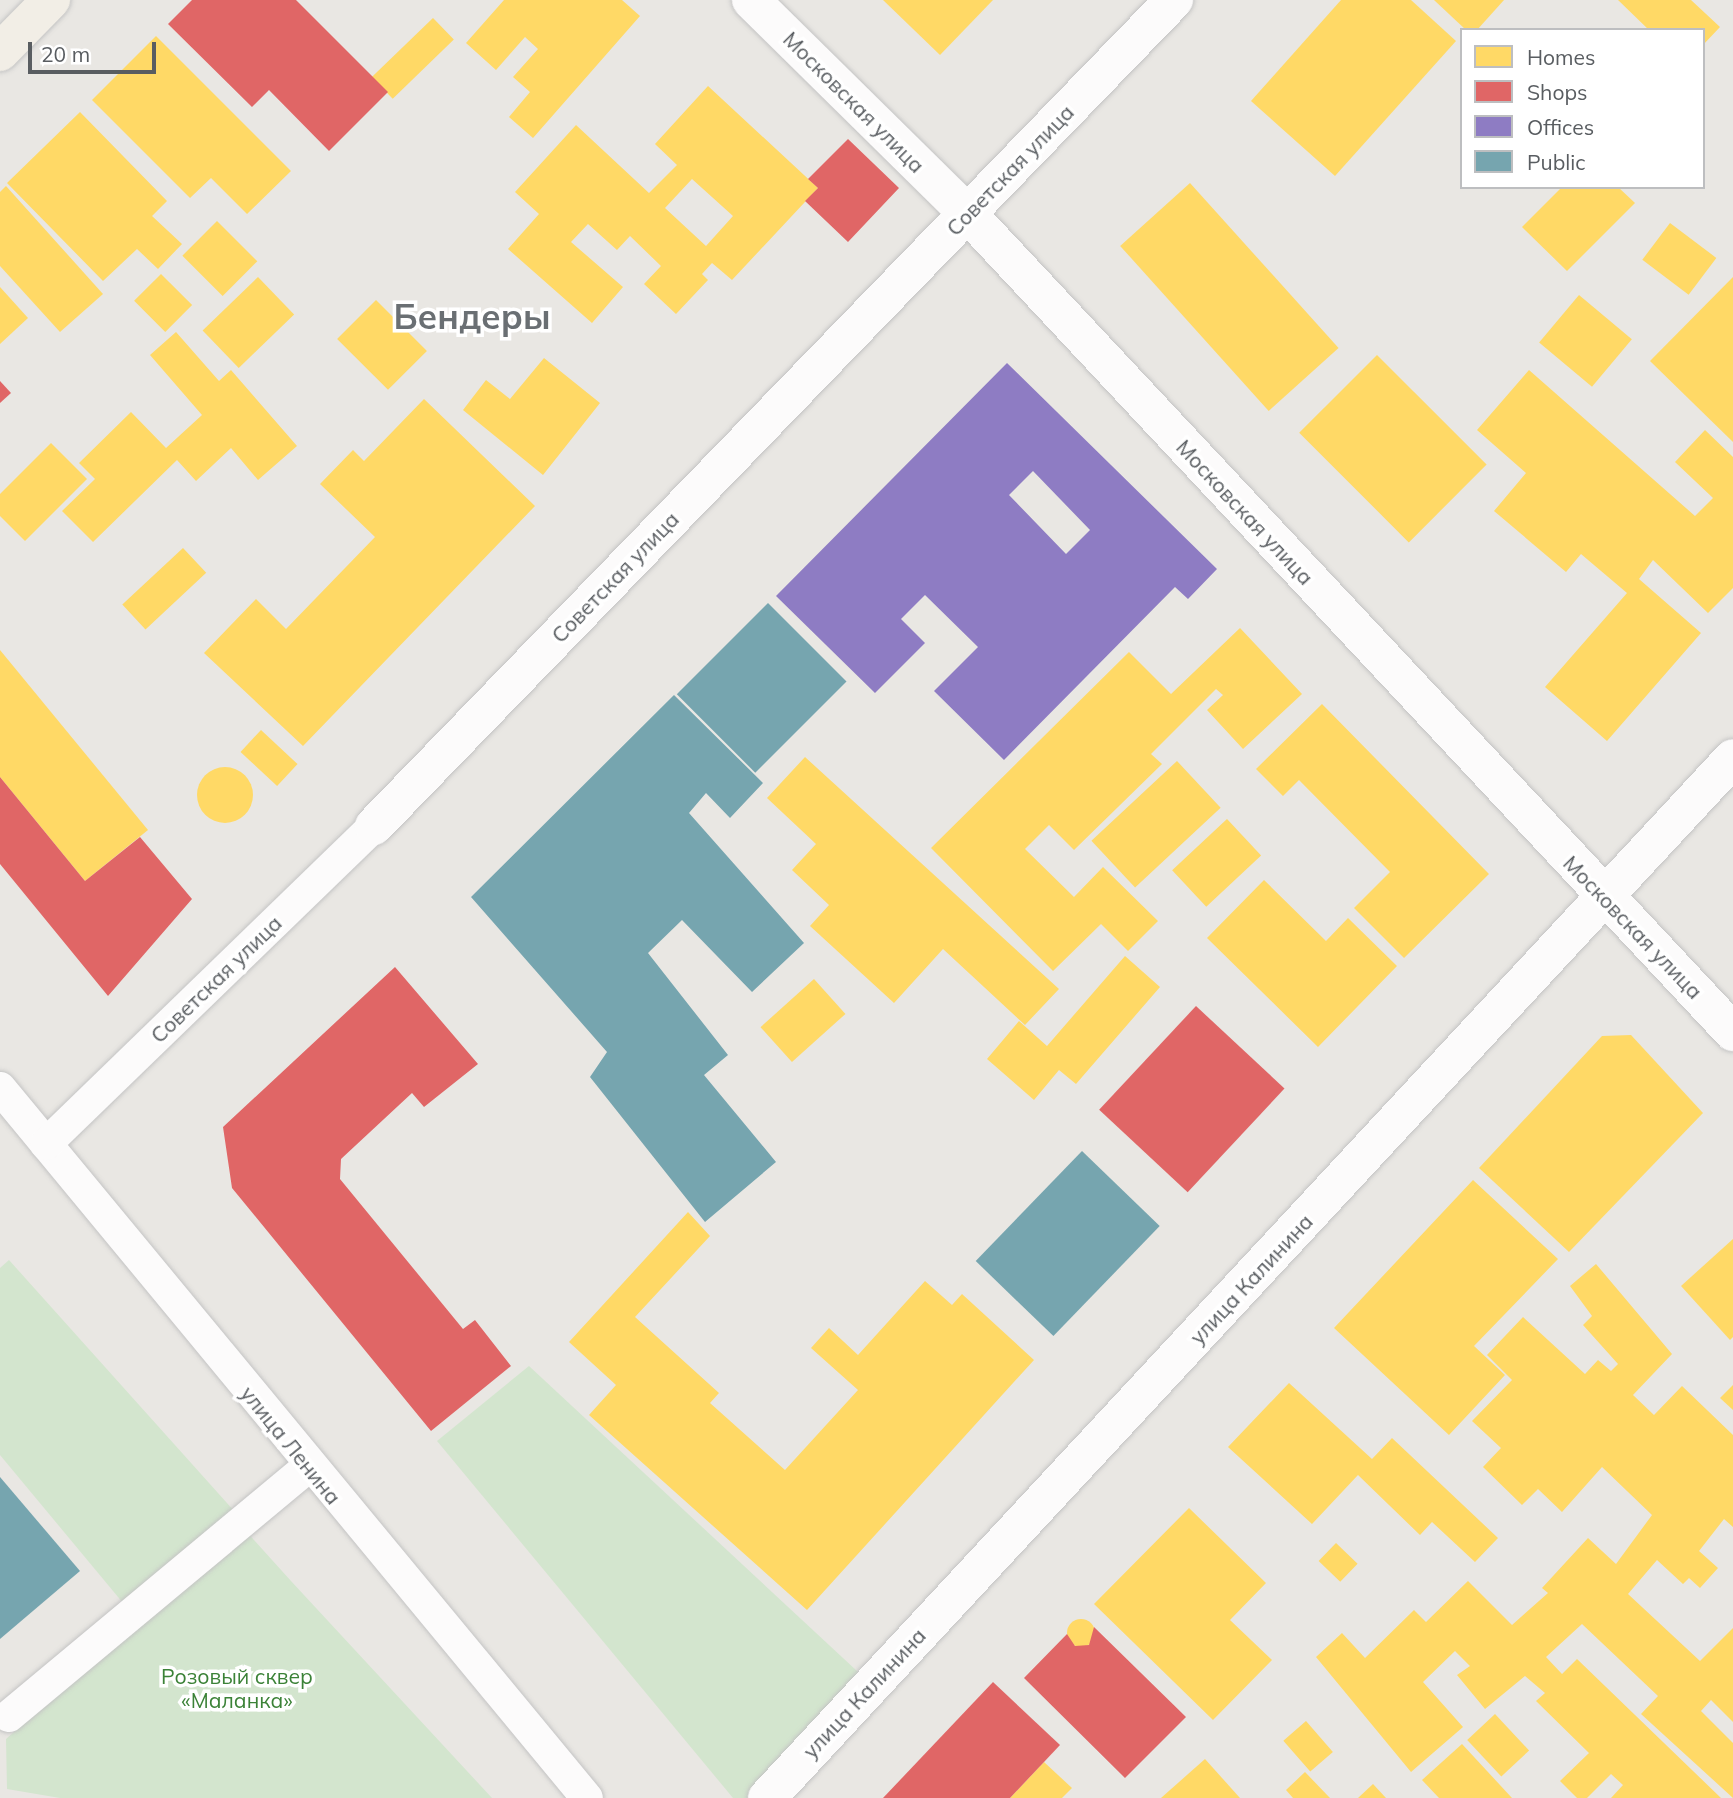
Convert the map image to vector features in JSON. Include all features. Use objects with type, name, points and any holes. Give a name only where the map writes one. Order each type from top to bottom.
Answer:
[{"type":"main road","points":[[0,52],[51,0]]},
{"type":"street","name":"Московская улица","points":[[751,0],[968,214],[1606,900],[1733,1032]]},
{"type":"street","name":"Советская улица","points":[[46,1144],[374,826],[1174,0]]},
{"type":"street","name":"улица Калинина","points":[[767,1798],[1606,900],[1733,758]]},
{"type":"street","name":"улица Ленина","points":[[0,1088],[308,1467],[587,1798]]},
{"type":"street","points":[[9,1716],[308,1467]]},
{"type":"green space","points":[[9,1260],[244,1522],[133,1615],[0,1455],[0,1268]]},
{"type":"green space","points":[[529,1366],[871,1684],[767,1798],[733,1798],[437,1441]]},
{"type":"green space","name":"Розовый сквер «Маланка»","points":[[245,1530],[492,1798],[60,1798],[7,1789],[6,1739]]},
{"type":"building: Homes","points":[[504,0],[622,0],[640,16],[533,138],[509,117],[530,92],[513,77],[538,49],[525,37],[496,70],[466,43]]},
{"type":"building: Homes","points":[[883,0],[993,0],[940,55]]},
{"type":"building: Homes","points":[[1341,0],[1411,0],[1456,41],[1335,176],[1251,101]]},
{"type":"building: Homes","points":[[1434,0],[1504,0],[1479,28],[1464,28]]},
{"type":"building: Homes","points":[[1618,0],[1691,0],[1720,27],[1705,43],[1705,28],[1647,28]]},
{"type":"building: Homes","points":[[433,18],[454,40],[393,99],[372,77]]},
{"type":"building: Homes","points":[[156,36],[291,171],[247,214],[211,178],[190,198],[92,100]]},
{"type":"building: Homes","points":[[708,86],[818,188],[732,280],[712,263],[702,274],[708,280],[676,314],[644,284],[661,266],[630,236],[617,250],[588,224],[571,242],[623,287],[592,323],[508,249],[539,214],[515,192],[576,125],[649,193],[677,165],[655,144]],"holes":[[[692,179],[733,216],[706,246],[665,208]]]},
{"type":"building: Homes","points":[[80,112],[167,201],[152,216],[182,244],[158,269],[137,249],[103,281],[7,183]]},
{"type":"building: Homes","points":[[1190,183],[1339,348],[1269,411],[1120,246]]},
{"type":"building: Homes","points":[[6,186],[103,294],[60,332],[0,266],[0,192]]},
{"type":"building: Homes","points":[[1560,189],[1620,189],[1635,203],[1567,271],[1522,227]]},
{"type":"building: Homes","points":[[217,221],[257,261],[223,296],[182,256]]},
{"type":"building: Homes","points":[[1670,223],[1716,258],[1689,295],[1642,260]]},
{"type":"building: Homes","points":[[161,274],[192,305],[165,332],[134,301]]},
{"type":"building: Homes","points":[[258,277],[294,314],[239,368],[203,330]]},
{"type":"building: Homes","points":[[1733,277],[1733,442],[1650,361]]},
{"type":"building: Homes","points":[[0,287],[28,318],[0,344]]},
{"type":"building: Homes","points":[[1579,295],[1632,339],[1592,387],[1539,342]]},
{"type":"building: Homes","points":[[376,300],[427,351],[388,390],[337,339]]},
{"type":"building: Homes","points":[[176,332],[219,381],[231,370],[297,446],[258,480],[231,448],[196,481],[177,460],[93,542],[62,511],[95,479],[79,463],[131,412],[166,448],[202,415],[150,355]]},
{"type":"building: Homes","points":[[1377,355],[1487,465],[1409,542],[1299,433]]},
{"type":"building: Homes","points":[[544,358],[600,403],[543,475],[463,410],[486,380],[510,399]]},
{"type":"building: Homes","points":[[1529,370],[1695,516],[1713,498],[1675,462],[1705,430],[1733,457],[1733,588],[1708,613],[1653,560],[1639,579],[1701,633],[1607,741],[1545,687],[1627,593],[1581,554],[1566,572],[1494,511],[1526,473],[1477,430]]},
{"type":"building: Homes","points":[[424,399],[535,506],[303,746],[204,653],[256,599],[286,629],[375,537],[320,484],[353,450],[364,461]]},
{"type":"building: Homes","points":[[51,443],[87,479],[25,541],[0,516],[0,494]]},
{"type":"building: Homes","points":[[183,548],[206,573],[145,629],[122,605]]},
{"type":"building: Homes","points":[[1240,628],[1302,694],[1243,749],[1207,710],[1223,695],[1216,689],[1151,754],[1162,764],[1074,850],[1049,825],[1025,849],[1074,897],[1103,867],[1158,921],[1128,951],[1101,924],[1053,971],[931,848],[1129,652],[1171,694]]},
{"type":"building: Homes","points":[[0,650],[148,830],[85,881],[0,777]]},
{"type":"building: Homes","points":[[1322,704],[1489,874],[1404,958],[1354,908],[1390,872],[1299,780],[1283,796],[1256,769]]},
{"type":"building: Homes","points":[[261,730],[298,764],[277,786],[241,752]]},
{"type":"building: Homes","points":[[805,757],[1059,989],[1025,1025],[943,949],[894,1003],[810,926],[829,905],[792,870],[816,844],[767,798]]},
{"type":"building: Homes","points":[[1177,761],[1221,808],[1135,888],[1091,841]]},
{"type":"building: Homes","points":[[225,767],[240,772],[248,780],[253,795],[248,810],[240,818],[225,823],[210,818],[202,810],[197,795],[202,780],[210,772]]},
{"type":"building: Homes","points":[[1227,819],[1261,856],[1206,907],[1172,870]]},
{"type":"building: Homes","points":[[1264,880],[1326,941],[1348,918],[1397,966],[1318,1047],[1207,938]]},
{"type":"building: Homes","points":[[1125,956],[1160,987],[1076,1084],[1059,1070],[1034,1100],[987,1059],[1019,1021],[1047,1046]]},
{"type":"building: Homes","points":[[814,979],[845,1014],[792,1062],[760,1027]]},
{"type":"building: Homes","points":[[1631,1035],[1703,1113],[1569,1252],[1479,1168],[1602,1036]]},
{"type":"building: Homes","points":[[1473,1180],[1558,1259],[1474,1346],[1505,1375],[1449,1435],[1334,1328]]},
{"type":"building: Homes","points":[[688,1212],[710,1236],[635,1317],[719,1393],[710,1403],[785,1470],[858,1390],[811,1348],[829,1328],[858,1355],[925,1281],[952,1305],[962,1294],[1034,1360],[807,1610],[589,1415],[616,1385],[569,1342]]},
{"type":"building: Homes","points":[[1733,1239],[1733,1337],[1730,1340],[1681,1286]]},
{"type":"building: Homes","points":[[1596,1264],[1672,1354],[1633,1395],[1654,1415],[1682,1386],[1733,1435],[1733,1527],[1724,1519],[1699,1551],[1718,1568],[1700,1588],[1689,1578],[1683,1584],[1657,1560],[1628,1594],[1700,1661],[1733,1628],[1733,1722],[1711,1700],[1701,1711],[1733,1743],[1733,1798],[1641,1714],[1658,1696],[1582,1624],[1546,1657],[1562,1674],[1577,1659],[1721,1798],[1611,1798],[1623,1785],[1611,1774],[1587,1798],[1577,1798],[1560,1781],[1589,1753],[1536,1701],[1545,1693],[1525,1676],[1485,1709],[1457,1675],[1470,1666],[1455,1651],[1423,1682],[1463,1727],[1411,1772],[1316,1657],[1342,1633],[1365,1658],[1414,1610],[1426,1622],[1468,1581],[1512,1625],[1548,1593],[1542,1588],[1588,1538],[1616,1564],[1652,1515],[1602,1467],[1562,1512],[1538,1489],[1522,1505],[1483,1467],[1501,1448],[1472,1421],[1512,1380],[1487,1355],[1523,1317],[1585,1374],[1598,1360],[1611,1371],[1618,1364],[1583,1325],[1592,1316],[1570,1286]]},
{"type":"building: Homes","points":[[1289,1383],[1372,1459],[1392,1438],[1498,1538],[1475,1562],[1432,1522],[1420,1535],[1358,1475],[1312,1524],[1228,1447]]},
{"type":"building: Homes","points":[[1733,1385],[1733,1410],[1720,1398]]},
{"type":"building: Homes","points":[[1189,1508],[1266,1583],[1230,1620],[1272,1660],[1213,1720],[1094,1604]]},
{"type":"building: Homes","points":[[1336,1543],[1358,1564],[1340,1582],[1319,1561]]},
{"type":"building: Homes","points":[[1081,1619],[1091,1623],[1095,1633],[1091,1643],[1081,1647],[1071,1643],[1067,1633],[1071,1623]]},
{"type":"building: Homes","points":[[1495,1714],[1529,1751],[1501,1776],[1467,1740]]},
{"type":"building: Homes","points":[[1306,1721],[1333,1752],[1310,1772],[1283,1741]]},
{"type":"building: Homes","points":[[1462,1744],[1512,1798],[1439,1798],[1422,1780]]},
{"type":"building: Homes","points":[[1205,1759],[1240,1798],[1161,1798]]},
{"type":"building: Homes","points":[[1044,1762],[1072,1788],[1062,1798],[1010,1798]]},
{"type":"building: Homes","points":[[1305,1772],[1330,1798],[1293,1798],[1286,1790]]},
{"type":"building: Homes","points":[[1373,1784],[1386,1798],[1358,1798]]},
{"type":"building: Shops","points":[[192,0],[296,0],[388,92],[329,151],[269,90],[252,107],[168,24]]},
{"type":"building: Shops","points":[[848,139],[899,188],[848,242],[805,201],[818,188],[808,179]]},
{"type":"building: Shops","points":[[0,381],[11,393],[0,403]]},
{"type":"building: Shops","points":[[0,777],[85,881],[140,837],[192,899],[108,996],[0,864]]},
{"type":"building: Shops","points":[[395,967],[478,1064],[424,1107],[412,1093],[341,1159],[340,1179],[463,1329],[475,1320],[511,1366],[431,1431],[232,1188],[223,1127]]},
{"type":"building: Shops","points":[[1196,1006],[1284,1089],[1188,1192],[1099,1110]]},
{"type":"building: Shops","points":[[1094,1627],[1186,1717],[1125,1778],[1024,1678],[1067,1634],[1075,1646],[1089,1645]]},
{"type":"building: Shops","points":[[993,1682],[1060,1745],[1010,1798],[883,1798]]},
{"type":"building: Offices","points":[[1007,363],[1217,569],[1188,599],[1175,587],[1004,760],[934,691],[978,647],[925,595],[901,619],[925,643],[875,693],[776,596]],"holes":[[[1033,471],[1090,530],[1066,554],[1009,495]]]},
{"type":"building: Public","points":[[768,603],[846,681],[755,773],[677,694]]},
{"type":"building: Public","points":[[674,695],[763,783],[730,818],[706,793],[689,813],[804,943],[752,992],[682,920],[648,953],[728,1055],[704,1075],[776,1162],[705,1222],[590,1077],[607,1052],[471,897]]},
{"type":"building: Public","points":[[1082,1151],[1160,1226],[1053,1336],[976,1261]]},
{"type":"building: Public","points":[[0,1477],[80,1571],[0,1639]]},
{"type":"district","name":"Бендеры","points":[[472,316]]}]
